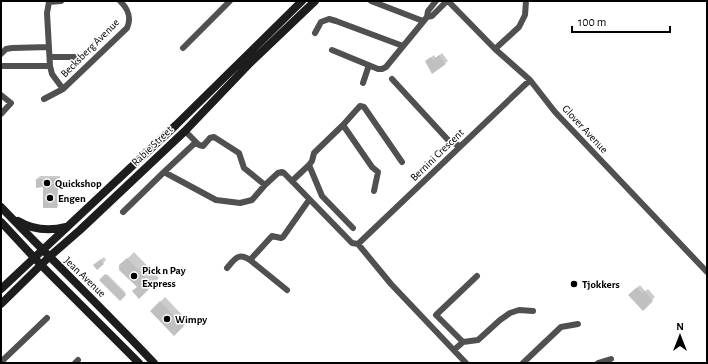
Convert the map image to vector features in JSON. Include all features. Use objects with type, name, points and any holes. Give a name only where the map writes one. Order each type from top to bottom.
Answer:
[{"type":"main road","name":"Rabie Street","points":[[1,289],[176,125],[302,1]]},
{"type":"main road","name":"Rabie Street","points":[[1,304],[49,257],[80,230],[185,131],[250,63],[315,1]]},
{"type":"main road","name":"Jean Avenue","points":[[1,207],[111,318],[153,363]]},
{"type":"main road","points":[[10,216],[25,225],[40,229],[58,229],[68,226]]},
{"type":"main road","name":"Jean Avenue","points":[[1,222],[41,265],[139,363]]},
{"type":"street","points":[[61,1],[49,2],[47,13],[50,66],[52,74],[63,89]]},
{"type":"street","name":"Becksberg Avenue","points":[[44,99],[63,89],[127,28],[130,22],[130,16],[126,7],[120,1]]},
{"type":"street","points":[[183,48],[230,1]]},
{"type":"street","points":[[371,1],[425,19],[432,16],[447,1]]},
{"type":"street","points":[[332,50],[378,69],[382,69],[386,67],[425,19],[428,11],[436,1]]},
{"type":"street","name":"Glover Avenue","points":[[447,1],[495,49],[530,80],[555,112],[707,272]]},
{"type":"street","points":[[495,49],[519,27],[525,15],[526,1]]},
{"type":"street","points":[[315,33],[321,22],[329,19],[403,46]]},
{"type":"street","points":[[1,54],[6,49],[12,48],[49,47]]},
{"type":"street","points":[[50,57],[81,57]]},
{"type":"street","points":[[363,83],[369,65]]},
{"type":"street","points":[[1,66],[50,66]]},
{"type":"street","points":[[392,79],[449,141],[460,146]]},
{"type":"street","name":"Bernini Crescent","points":[[358,244],[530,80]]},
{"type":"street","points":[[1,95],[11,103],[1,114]]},
{"type":"street","points":[[292,181],[312,162],[314,152],[362,105],[402,162]]},
{"type":"street","points":[[343,125],[372,167],[378,172],[374,191]]},
{"type":"street","points":[[185,131],[199,145],[203,146],[210,138],[214,137],[239,153],[244,168],[265,186]]},
{"type":"street","points":[[123,212],[196,142]]},
{"type":"street","points":[[309,165],[322,196],[353,228]]},
{"type":"street","points":[[164,172],[216,200],[240,203],[252,200],[278,173],[284,173],[352,243],[358,244],[390,284],[466,363]]},
{"type":"street","points":[[250,260],[272,236],[283,237],[309,200]]},
{"type":"street","points":[[227,268],[238,256],[240,256],[250,260],[287,290]]},
{"type":"street","points":[[463,342],[436,315],[477,276]]},
{"type":"street","points":[[454,350],[463,342],[478,340],[510,313],[519,310],[533,311]]},
{"type":"street","points":[[1,362],[48,318]]},
{"type":"street","points":[[523,363],[561,327],[578,324]]},
{"type":"street","points":[[598,363],[611,359]]},
{"type":"building","points":[[439,55],[446,64],[432,74],[425,61],[431,57],[433,60]]},
{"type":"building","points":[[57,178],[57,208],[43,208],[43,187],[36,188],[36,179]]},
{"type":"building","points":[[127,258],[153,285],[139,299],[132,291],[137,287],[119,270],[119,265]]},
{"type":"building","points":[[101,259],[104,264],[97,270],[93,265]]},
{"type":"building","points":[[105,274],[126,295],[120,301],[99,280]]},
{"type":"building","points":[[637,287],[642,293],[644,291],[653,301],[643,311],[628,295]]},
{"type":"building","name":"Wimpy","points":[[160,301],[184,326],[174,336],[150,311]]},
{"type":"place","name":"Quickshop","points":[[47,183]]},
{"type":"place","name":"Engen","points":[[50,198]]},
{"type":"place","name":"Pick n Pay Express","points":[[134,276]]},
{"type":"place","name":"Tjokkers","points":[[574,284]]},
{"type":"place","name":"Wimpy","points":[[167,319]]}]
